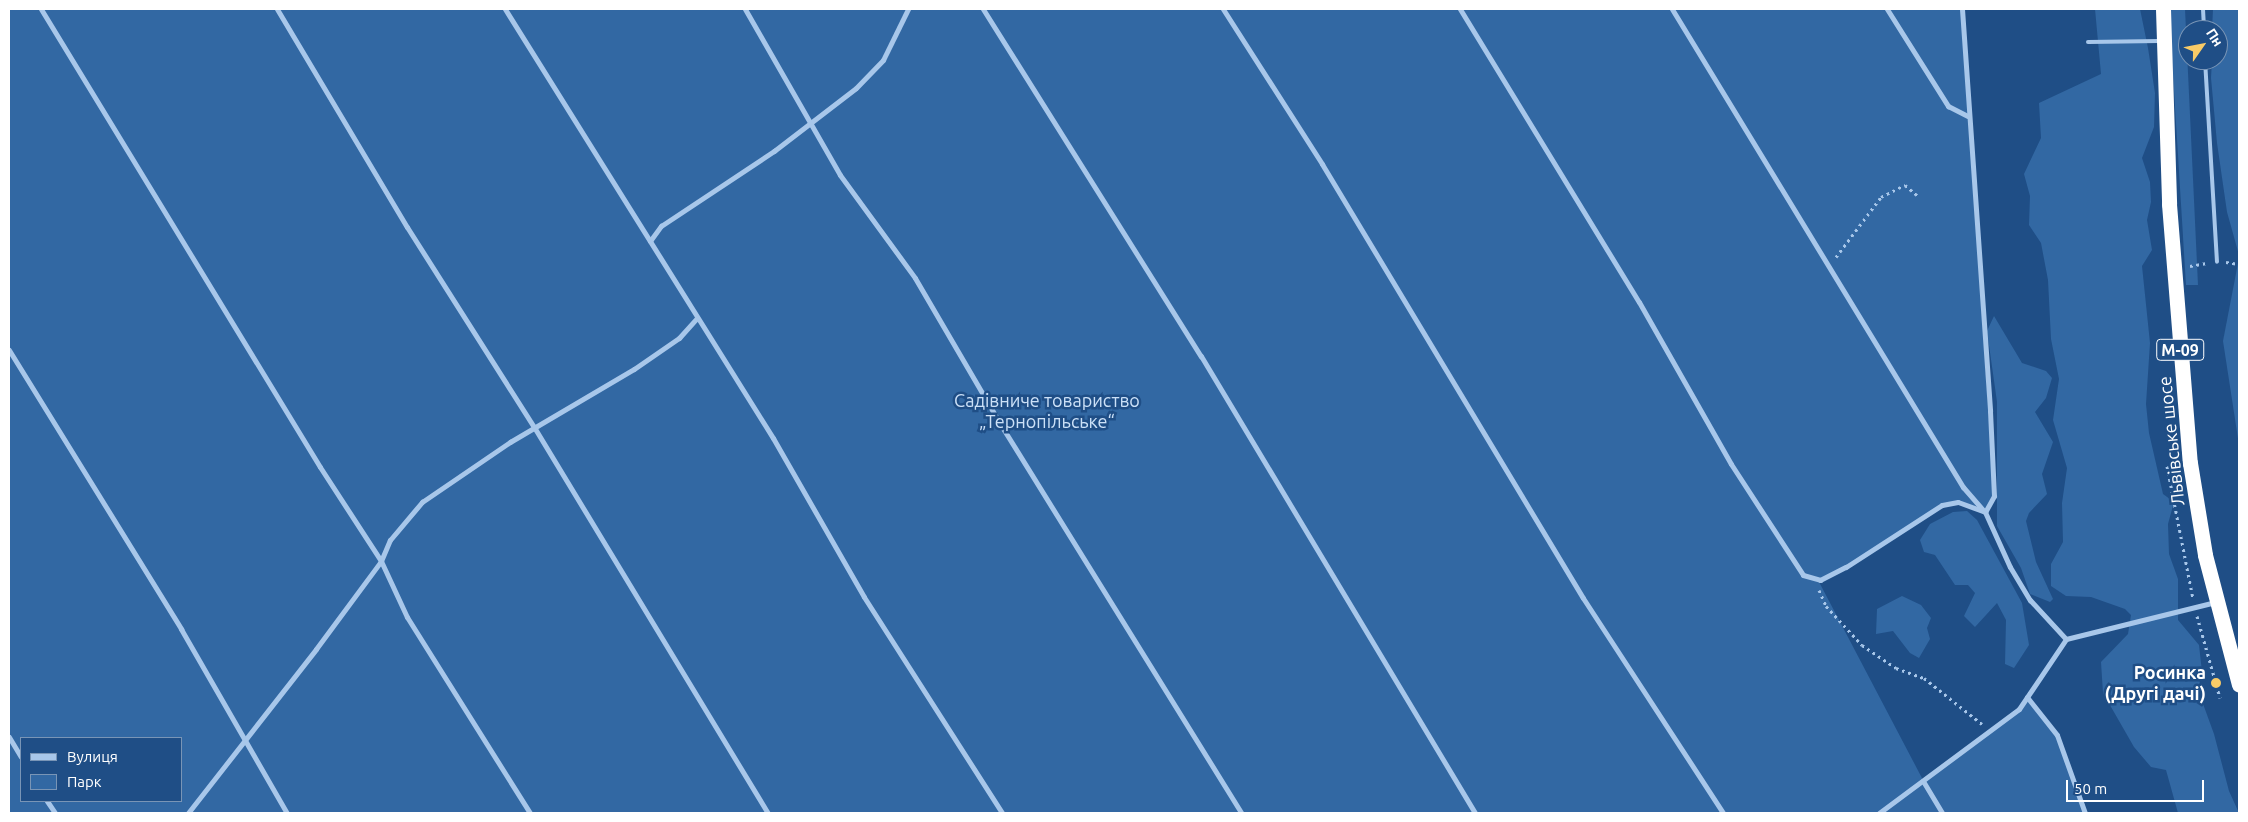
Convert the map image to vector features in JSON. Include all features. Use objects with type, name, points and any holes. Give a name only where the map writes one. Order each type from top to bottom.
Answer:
[{"type":"highway","name":"Львівське шосе","points":[[2163,9],[2169,204],[2190,462],[2216,602],[2239,686]]},
{"type":"street","points":[[41,9],[320,467],[382,560],[407,617],[530,813]]},
{"type":"street","points":[[277,9],[407,227],[534,428],[768,813]]},
{"type":"street","points":[[504,9],[773,438],[864,597],[1002,813]]},
{"type":"street","points":[[745,9],[840,175],[916,278],[999,422],[1240,813]]},
{"type":"street","points":[[650,240],[661,226],[811,122],[856,88],[883,60],[908,9]]},
{"type":"street","points":[[983,9],[1201,356],[1475,813]]},
{"type":"street","points":[[1223,9],[1322,164],[1583,598],[1723,813]]},
{"type":"street","points":[[1460,9],[1639,302],[1731,464],[1803,575],[1820,580],[1846,567],[1942,505],[1958,502],[1985,512]]},
{"type":"street","points":[[1672,9],[1963,487],[1985,512],[2030,600],[2066,638]]},
{"type":"street","points":[[1887,9],[1948,106],[1968,116]]},
{"type":"street","points":[[1962,9],[1990,411],[1994,496],[1985,512]]},
{"type":"street","points":[[188,813],[382,560],[390,540],[422,502],[534,428],[634,369],[679,338],[697,318]]},
{"type":"street","points":[[9,350],[245,738],[288,813]]},
{"type":"street","points":[[1879,813],[2019,709],[2066,638],[2216,602]]},
{"type":"street","points":[[2028,697],[2057,735],[2086,813]]},
{"type":"street","points":[[9,737],[20,755]]},
{"type":"street","points":[[1923,781],[1942,813]]},
{"type":"street","points":[[48,802],[55,813]]},
{"type":"lane","points":[[2088,42],[2164,41]]},
{"type":"lane","points":[[2206,70],[2217,262]]},
{"type":"path","points":[[1830,269],[1848,238],[1881,197],[1905,185],[1917,194]]},
{"type":"path","points":[[2167,466],[2195,607],[2220,698]]},
{"type":"path","points":[[1826,606],[1862,645],[1896,668],[1924,678],[1990,731]]},
{"type":"green space","name":"Садівниче товариство „Тернопільське“","points":[[9,9],[1962,9],[1994,496],[1985,512],[1958,502],[1942,505],[1846,567],[1818,580],[1923,780],[2019,709],[2027,697],[2057,735],[2085,813],[9,813]]},
{"type":"green space","points":[[2095,9],[2140,9],[2148,48],[2155,93],[2154,127],[2142,158],[2150,182],[2151,202],[2147,220],[2152,250],[2142,266],[2150,343],[2146,404],[2149,433],[2163,494],[2174,502],[2168,524],[2169,554],[2178,579],[2178,620],[2199,645],[2202,672],[2198,690],[2214,734],[2229,791],[2239,813],[2178,813],[2166,770],[2151,767],[2134,747],[2103,693],[2101,662],[2128,634],[2131,615],[2125,609],[2091,597],[2066,596],[2051,586],[2051,564],[2063,542],[2062,503],[2067,468],[2053,420],[2059,379],[2051,339],[2048,280],[2041,243],[2029,225],[2030,196],[2024,174],[2041,138],[2039,103],[2101,74]]},
{"type":"green space","points":[[2169,9],[2185,9],[2186,20],[2178,20],[2178,70],[2188,70],[2198,285],[2186,285]]},
{"type":"green space","points":[[2213,9],[2239,9],[2239,255],[2227,212],[2217,143],[2211,78],[2211,70],[2228,70],[2228,20],[2212,20]]},
{"type":"green space","points":[[2239,258],[2239,445],[2223,341]]},
{"type":"green space","points":[[1994,316],[2022,363],[2046,371],[2052,378],[2046,398],[2035,412],[2053,442],[2042,474],[2047,494],[2029,513],[2026,521],[2036,562],[2053,599],[2050,602],[2030,594],[2021,568],[1997,526],[1997,402],[1987,331]]},
{"type":"green space","points":[[1967,511],[1977,520],[2022,603],[2029,645],[2014,668],[2005,664],[2006,620],[1997,603],[1975,627],[1964,616],[1975,593],[1968,585],[1955,585],[1935,555],[1924,552],[1920,540],[1930,524],[1953,512]]},
{"type":"green space","points":[[1902,596],[1921,605],[1931,618],[1927,628],[1930,639],[1919,658],[1910,653],[1893,631],[1876,634],[1877,609]]},
{"type":"place","name":"Росинка (Другі дачі)","points":[[2216,683]]}]
